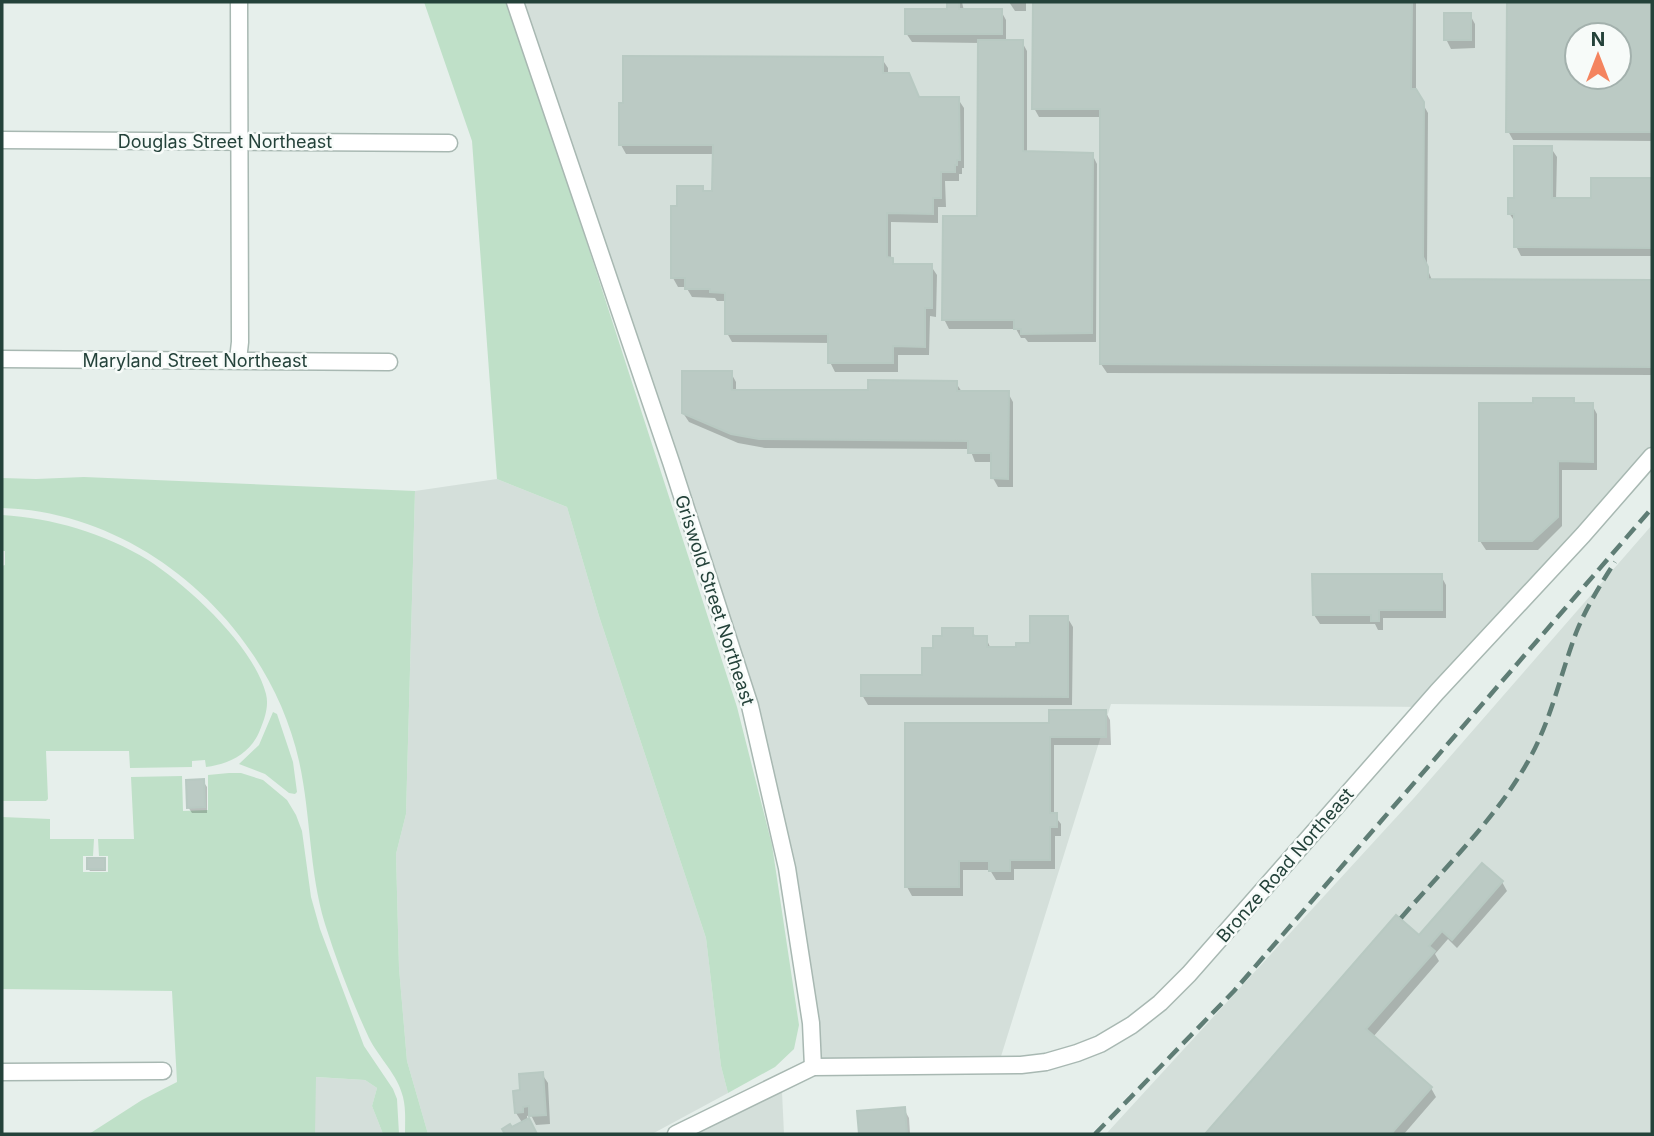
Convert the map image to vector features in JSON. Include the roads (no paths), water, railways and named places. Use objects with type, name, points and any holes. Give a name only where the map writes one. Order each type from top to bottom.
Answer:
[{"type":"street","points":[[238,360],[239,2]]},
{"type":"street","name":"Griswold Street Northeast","points":[[515,2],[671,462],[750,706],[787,868],[811,1023],[813,1067]]},
{"type":"street","name":"Douglas Street Northeast","points":[[2,140],[449,143]]},
{"type":"street","name":"Maryland Street Northeast","points":[[2,359],[389,362]]},
{"type":"street","name":"Bronze Road Northeast","points":[[813,1067],[979,1067],[1046,1062],[1077,1054],[1132,1025],[1160,1003],[1189,974],[1437,692],[1583,535],[1652,456]]},
{"type":"street","points":[[676,1134],[813,1067]]},
{"type":"street","points":[[2,1072],[163,1071]]},
{"type":"railway","points":[[1095,1134],[1234,991],[1652,508]]},
{"type":"railway","points":[[1401,918],[1488,819],[1519,776],[1545,725],[1580,624],[1615,562]]}]
